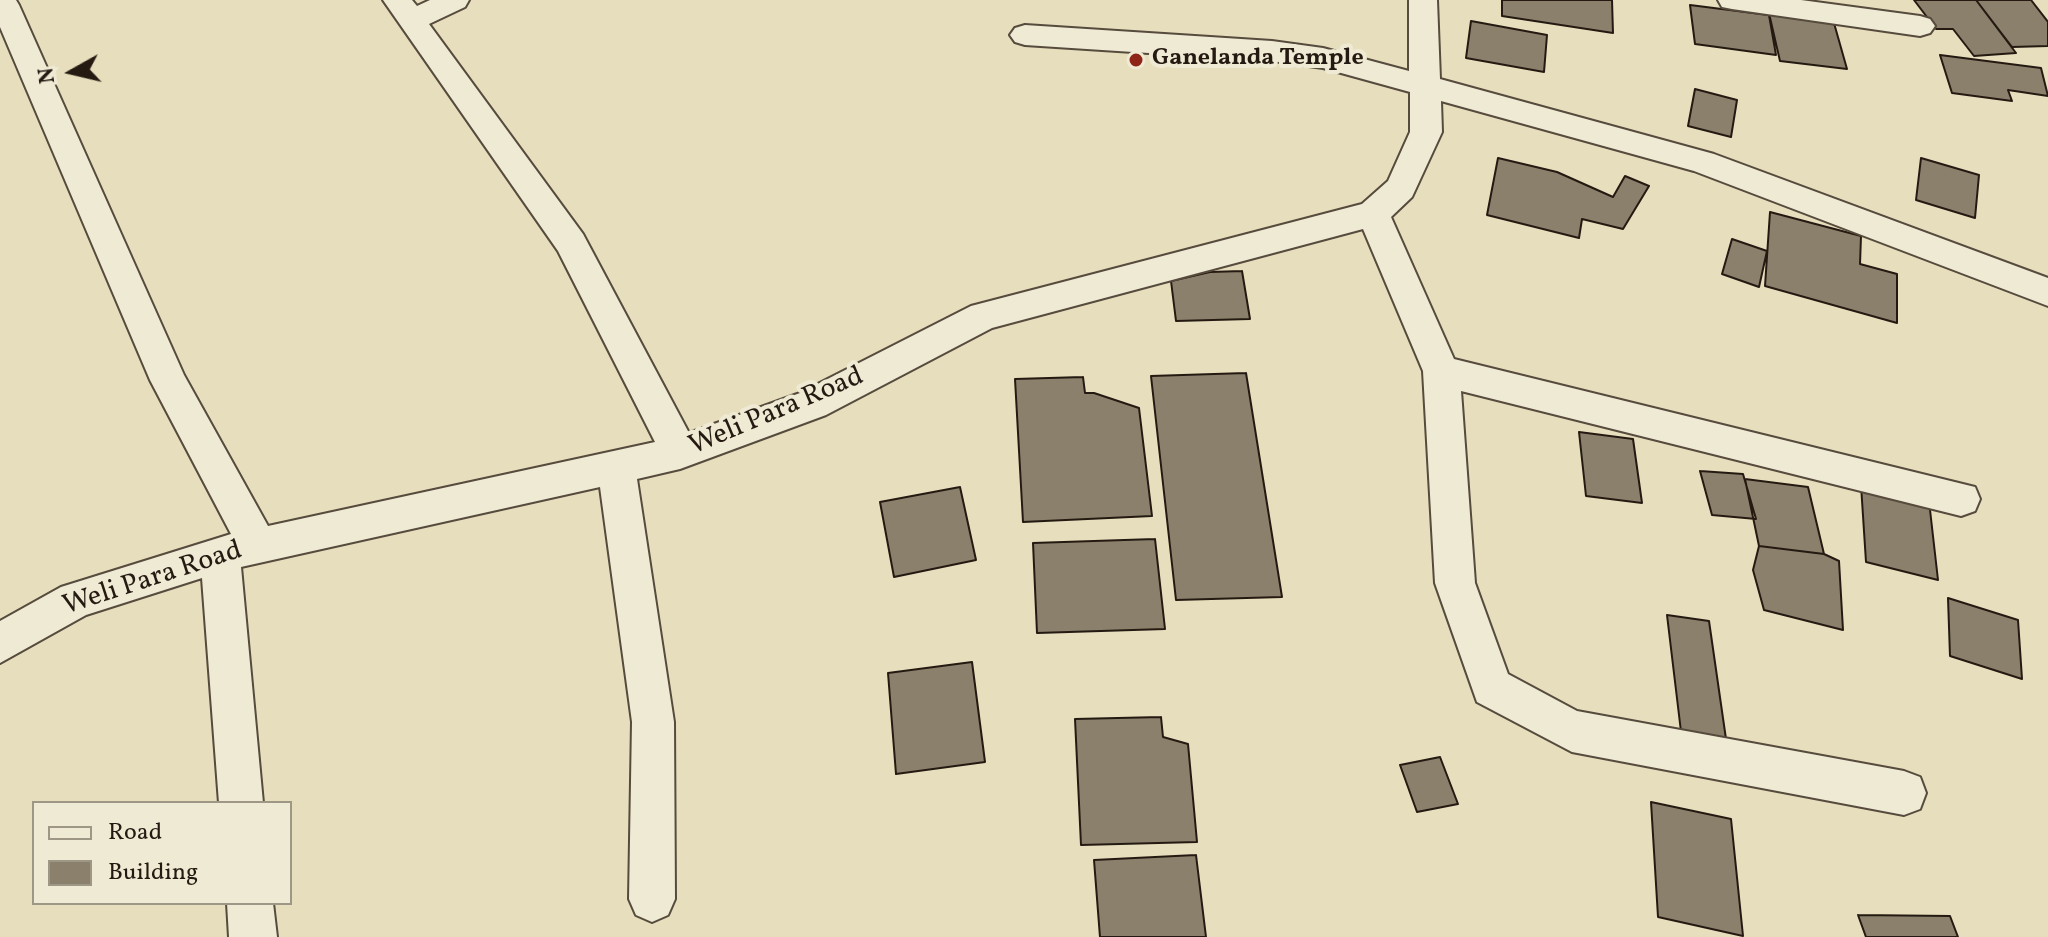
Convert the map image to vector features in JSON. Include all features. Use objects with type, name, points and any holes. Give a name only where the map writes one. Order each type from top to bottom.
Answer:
[{"type":"street","points":[[455,0],[404,10],[571,243],[680,453]]},
{"type":"street","name":"Weli Para Road","points":[[0,643],[75,600],[239,550],[680,453],[813,404],[983,316],[1373,214],[1401,188],[1426,132],[1423,0]]},
{"type":"street","points":[[1732,0],[1920,26]]},
{"type":"street","points":[[5,5],[239,550],[241,801]]},
{"type":"street","points":[[1025,35],[1272,51],[1323,58],[1703,162],[2048,292]]},
{"type":"street","points":[[1373,214],[1441,371],[1455,583],[1492,688],[1572,731],[1904,793]]},
{"type":"street","points":[[1441,371],[1961,499]]},
{"type":"street","points":[[617,469],[653,722],[652,899]]},
{"type":"street","points":[[250,905],[253,937]]},
{"type":"building","points":[[1502,0],[1612,0],[1613,33],[1502,16]]},
{"type":"building","points":[[1914,0],[1976,0],[2016,53],[1974,56],[1953,29],[1936,29]]},
{"type":"building","points":[[1976,0],[2031,0],[2048,22],[2048,46],[2012,47]]},
{"type":"building","points":[[1690,5],[1769,15],[1776,55],[1695,44]]},
{"type":"building","points":[[1768,9],[1832,16],[1847,69],[1780,61]]},
{"type":"building","points":[[1471,21],[1547,35],[1544,72],[1466,58]]},
{"type":"building","points":[[1940,55],[2041,68],[2048,96],[2008,90],[2012,101],[1952,93]]},
{"type":"building","points":[[1695,89],[1737,100],[1731,137],[1688,126]]},
{"type":"building","points":[[1498,158],[1557,172],[1613,197],[1625,176],[1649,186],[1623,229],[1582,219],[1579,238],[1487,215]]},
{"type":"building","points":[[1921,158],[1979,175],[1975,218],[1916,200]]},
{"type":"building","points":[[1770,212],[1861,236],[1860,264],[1897,274],[1897,323],[1765,286]]},
{"type":"building","points":[[1732,239],[1767,251],[1759,287],[1722,274]]},
{"type":"building","points":[[1242,271],[1250,319],[1176,321],[1171,281],[1210,272]]},
{"type":"building","points":[[1246,373],[1282,597],[1176,600],[1151,376]]},
{"type":"building","points":[[1083,377],[1085,393],[1094,393],[1139,408],[1152,516],[1023,522],[1015,379]]},
{"type":"building","points":[[1579,432],[1633,439],[1642,503],[1586,496]]},
{"type":"building","points":[[1700,471],[1743,474],[1756,519],[1712,515]]},
{"type":"building","points":[[1745,479],[1808,487],[1824,554],[1759,546]]},
{"type":"building","points":[[1861,485],[1929,501],[1938,580],[1866,562]]},
{"type":"building","points":[[960,487],[976,560],[894,577],[880,502]]},
{"type":"building","points":[[1155,539],[1165,629],[1037,633],[1033,543]]},
{"type":"building","points":[[1759,546],[1824,554],[1839,561],[1843,630],[1764,610],[1753,570]]},
{"type":"building","points":[[1948,598],[2018,620],[2022,679],[1950,656]]},
{"type":"building","points":[[1667,615],[1709,621],[1727,746],[1682,740]]},
{"type":"building","points":[[972,662],[985,762],[896,774],[888,673]]},
{"type":"building","points":[[1161,717],[1163,737],[1188,744],[1197,842],[1081,845],[1075,719]]},
{"type":"building","points":[[1440,757],[1458,804],[1417,812],[1400,765]]},
{"type":"building","points":[[1651,802],[1731,819],[1743,936],[1658,917]]},
{"type":"building","points":[[1196,855],[1206,937],[1100,937],[1094,860]]},
{"type":"building","points":[[1858,915],[1950,916],[1958,937],[1866,937]]},
{"type":"place","name":"Ganelanda Temple","points":[[1136,60]]}]
